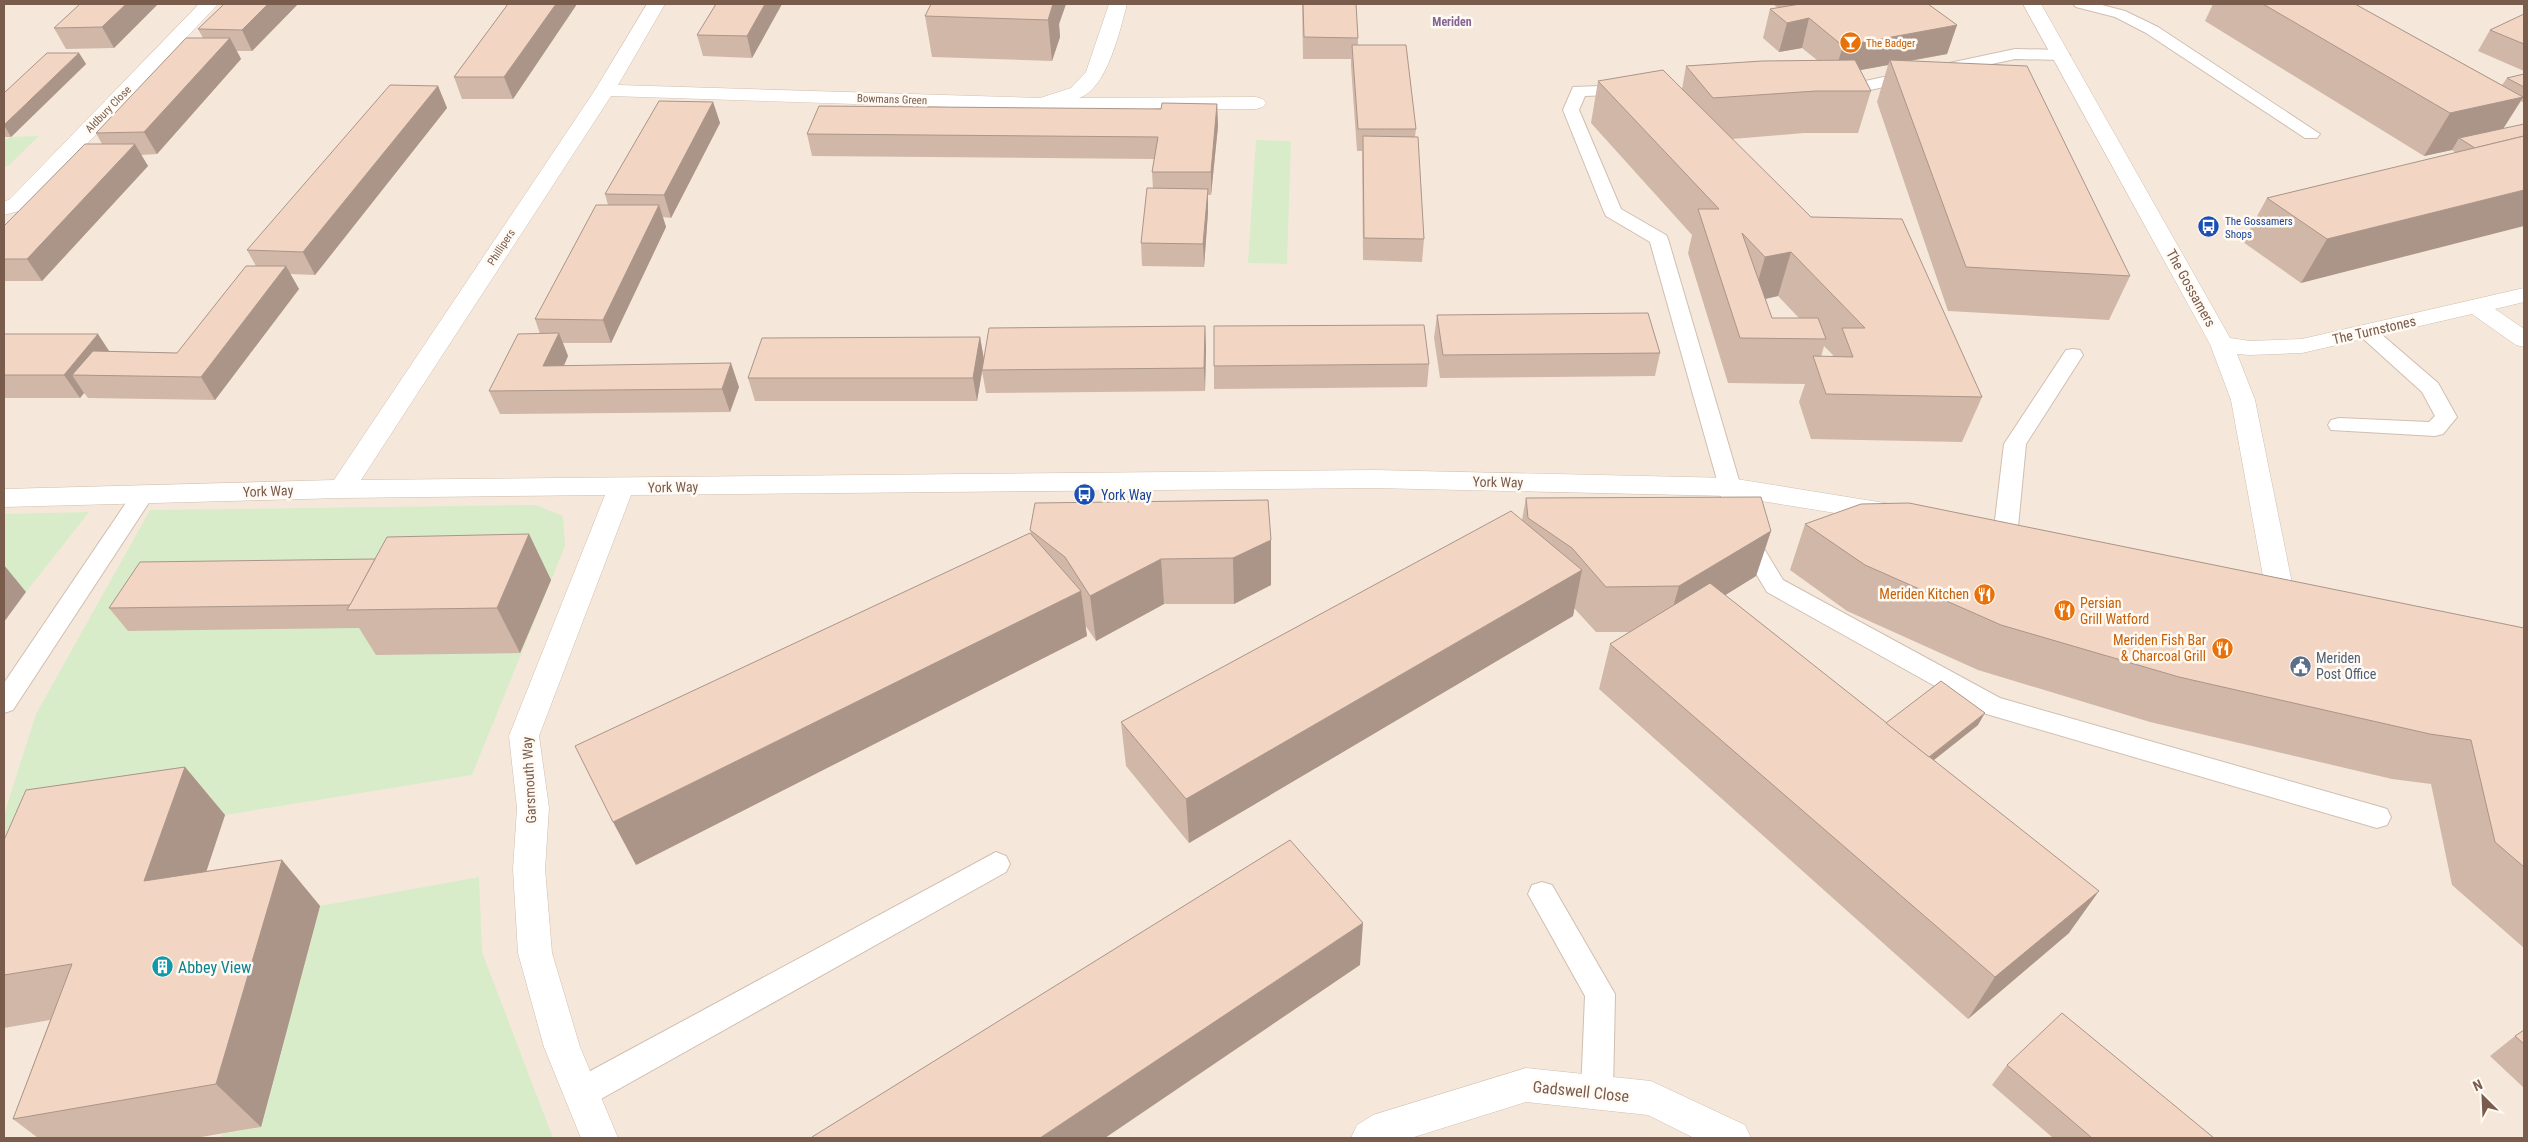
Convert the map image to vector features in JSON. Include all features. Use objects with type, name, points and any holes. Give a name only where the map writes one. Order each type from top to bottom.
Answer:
[{"type":"street","name":"Aldbury Close","points":[[4,209],[18,204],[209,4]]},
{"type":"street","name":"Phillipers","points":[[342,488],[604,90],[656,4]]},
{"type":"street","name":"Bowmans Green","points":[[604,90],[1041,104],[1078,92],[1095,74],[1118,4]]},
{"type":"street","name":"The Gossamers","points":[[2032,4],[2222,344],[2243,400],[2280,598]]},
{"type":"street","points":[[1041,104],[1256,103]]},
{"type":"street","name":"The Turnstones","points":[[2222,344],[2250,348],[2302,346],[2524,295]]},
{"type":"street","points":[[2476,306],[2524,340]]},
{"type":"street","name":"York Way","points":[[4,498],[142,496],[342,488],[621,488],[1374,479],[1730,487],[1910,517]]},
{"type":"street","name":"Garsmouth Way","points":[[599,1138],[562,1047],[535,953],[529,869],[533,808],[524,736],[621,488]]},
{"type":"street","points":[[1977,531],[2015,539]]},
{"type":"street","points":[[2252,592],[2309,605]]},
{"type":"street","name":"Gadswell Close","points":[[1370,1138],[1386,1128],[1526,1085],[1652,1098],[1732,1138]]},
{"type":"lane","points":[[2081,4],[2120,14],[2152,30],[2310,134]]},
{"type":"lane","points":[[1822,90],[1852,89],[2015,54],[2062,55]]},
{"type":"lane","points":[[1647,90],[1579,91],[1571,110],[1613,212],[1659,239],[1730,487],[1738,524],[1775,586],[1992,706],[2377,817]]},
{"type":"lane","points":[[2339,425],[2435,429],[2446,417],[2431,388],[2366,332]]},
{"type":"lane","points":[[2015,539],[2015,444],[2073,355]]},
{"type":"lane","points":[[4,703],[142,496]]},
{"type":"lane","points":[[581,1093],[996,864]]},
{"type":"lane","points":[[1542,894],[1600,994],[1597,1092]]},
{"type":"shaded area","points":[[4,4],[2524,4],[2524,1138],[4,1138]]},
{"type":"green space","points":[[39,136],[8,166],[4,167],[4,140],[11,137]]},
{"type":"green space","points":[[1256,140],[1291,141],[1287,264],[1248,263]]},
{"type":"green space","points":[[536,505],[563,516],[565,546],[472,775],[225,815],[4,1006],[4,815],[36,714],[150,510]]},
{"type":"green space","points":[[89,512],[26,592],[4,592],[4,514]]},
{"type":"green space","points":[[479,877],[482,952],[553,1138],[221,1138],[222,1134],[261,1127],[320,906]]},
{"type":"building","points":[[80,4],[126,4],[102,27],[54,28]]},
{"type":"building","points":[[224,4],[268,4],[242,30],[198,29]]},
{"type":"building","points":[[508,4],[556,4],[504,77],[454,77]]},
{"type":"building","points":[[716,4],[765,4],[747,36],[697,35]]},
{"type":"building","points":[[931,4],[1053,4],[1048,20],[925,16]]},
{"type":"building","points":[[1303,4],[1356,4],[1358,38],[1304,37]]},
{"type":"building","points":[[1800,4],[1928,4],[1957,25],[1843,46],[1809,18],[1787,23],[1770,9]]},
{"type":"building","points":[[2263,4],[2355,4],[2523,97],[2450,113]]},
{"type":"building","points":[[2524,14],[2524,44],[2490,30]]},
{"type":"building","points":[[186,38],[230,38],[144,132],[96,133]]},
{"type":"building","points":[[1352,45],[1406,45],[1416,129],[1358,129]]},
{"type":"building","points":[[47,53],[79,53],[4,125],[4,93]]},
{"type":"building","points":[[1855,60],[1871,91],[1816,91],[1713,98],[1686,66],[1762,61]]},
{"type":"building","points":[[1890,60],[2027,66],[2130,276],[1966,267]]},
{"type":"building","points":[[1663,70],[1811,217],[1902,219],[1982,397],[1826,394],[1813,356],[1853,357],[1842,328],[1865,328],[1791,252],[1765,257],[1742,233],[1772,318],[1818,318],[1826,339],[1740,338],[1698,209],[1719,209],[1598,81]]},
{"type":"building","points":[[2524,74],[2524,87],[2507,78]]},
{"type":"building","points":[[390,85],[438,86],[303,252],[247,250]]},
{"type":"building","points":[[659,101],[713,102],[664,195],[605,194]]},
{"type":"building","points":[[1162,103],[1217,104],[1211,172],[1152,172],[1158,137],[807,134],[819,106],[1161,109]]},
{"type":"building","points":[[2524,124],[2524,136],[2475,148],[2459,138]]},
{"type":"building","points":[[1363,136],[1418,137],[1424,239],[1364,238]]},
{"type":"building","points":[[2524,136],[2524,190],[2327,239],[2267,198]]},
{"type":"building","points":[[85,144],[135,144],[27,259],[4,259],[4,226]]},
{"type":"building","points":[[1147,188],[1208,189],[1203,244],[1141,243]]},
{"type":"building","points":[[596,205],[659,205],[603,320],[535,319]]},
{"type":"building","points":[[246,266],[286,266],[201,377],[72,375],[93,351],[177,353]]},
{"type":"building","points":[[1648,313],[1660,353],[1443,355],[1437,315]]},
{"type":"building","points":[[1424,325],[1429,364],[1214,366],[1214,326]]},
{"type":"building","points":[[1205,326],[1204,368],[982,370],[989,328]]},
{"type":"building","points":[[559,333],[543,366],[731,363],[722,389],[489,391],[518,334]]},
{"type":"building","points":[[4,334],[98,334],[64,375],[4,375]]},
{"type":"building","points":[[980,337],[973,378],[748,378],[762,338]]},
{"type":"building","points":[[1761,497],[1771,531],[1679,586],[1606,587],[1572,548],[1528,518],[1526,498]]},
{"type":"building","points":[[1268,500],[1271,540],[1233,558],[1161,559],[1090,596],[1065,557],[1030,530],[1035,503]]},
{"type":"building","points":[[1909,503],[2524,628],[2524,867],[2495,842],[2471,740],[2430,734],[2179,677],[2001,625],[1865,565],[1805,524],[1861,504]]},
{"type":"building","points":[[1511,511],[1582,570],[1186,799],[1121,722]]},
{"type":"building","points":[[1030,533],[1081,591],[613,822],[575,746]]},
{"type":"building","points":[[529,534],[497,608],[347,610],[387,537]]},
{"type":"building","points":[[375,559],[350,605],[109,608],[140,562]]},
{"type":"building","points":[[1710,583],[2099,891],[1995,977],[1610,644]]},
{"type":"building","points":[[1941,681],[1985,713],[1929,757],[1886,723]]},
{"type":"building","name":"Abbey View","points":[[185,767],[144,881],[282,860],[216,1084],[13,1119],[72,964],[4,975],[4,840],[26,790]]},
{"type":"building","points":[[1290,840],[1363,923],[1040,1138],[812,1137]]},
{"type":"building","points":[[2062,1013],[2214,1138],[2092,1138],[2007,1065]]},
{"type":"building","points":[[2524,1030],[2524,1044],[2515,1036]]},
{"type":"place","name":"The Badger","points":[[1850,43]]},
{"type":"place","name":"The Gossamers Shops","points":[[2209,227]]},
{"type":"place","name":"York Way","points":[[1085,495]]},
{"type":"place","name":"Meriden Kitchen","points":[[1985,594]]},
{"type":"place","name":"Persian Grill Watford","points":[[2064,611]]},
{"type":"place","name":"Meriden Fish Bar & Charcoal Grill","points":[[2222,648]]},
{"type":"place","name":"Meriden Post Office","points":[[2300,666]]},
{"type":"place","name":"Abbey View","points":[[162,967]]},
{"type":"district","name":"Meriden","points":[[1452,22]]}]
